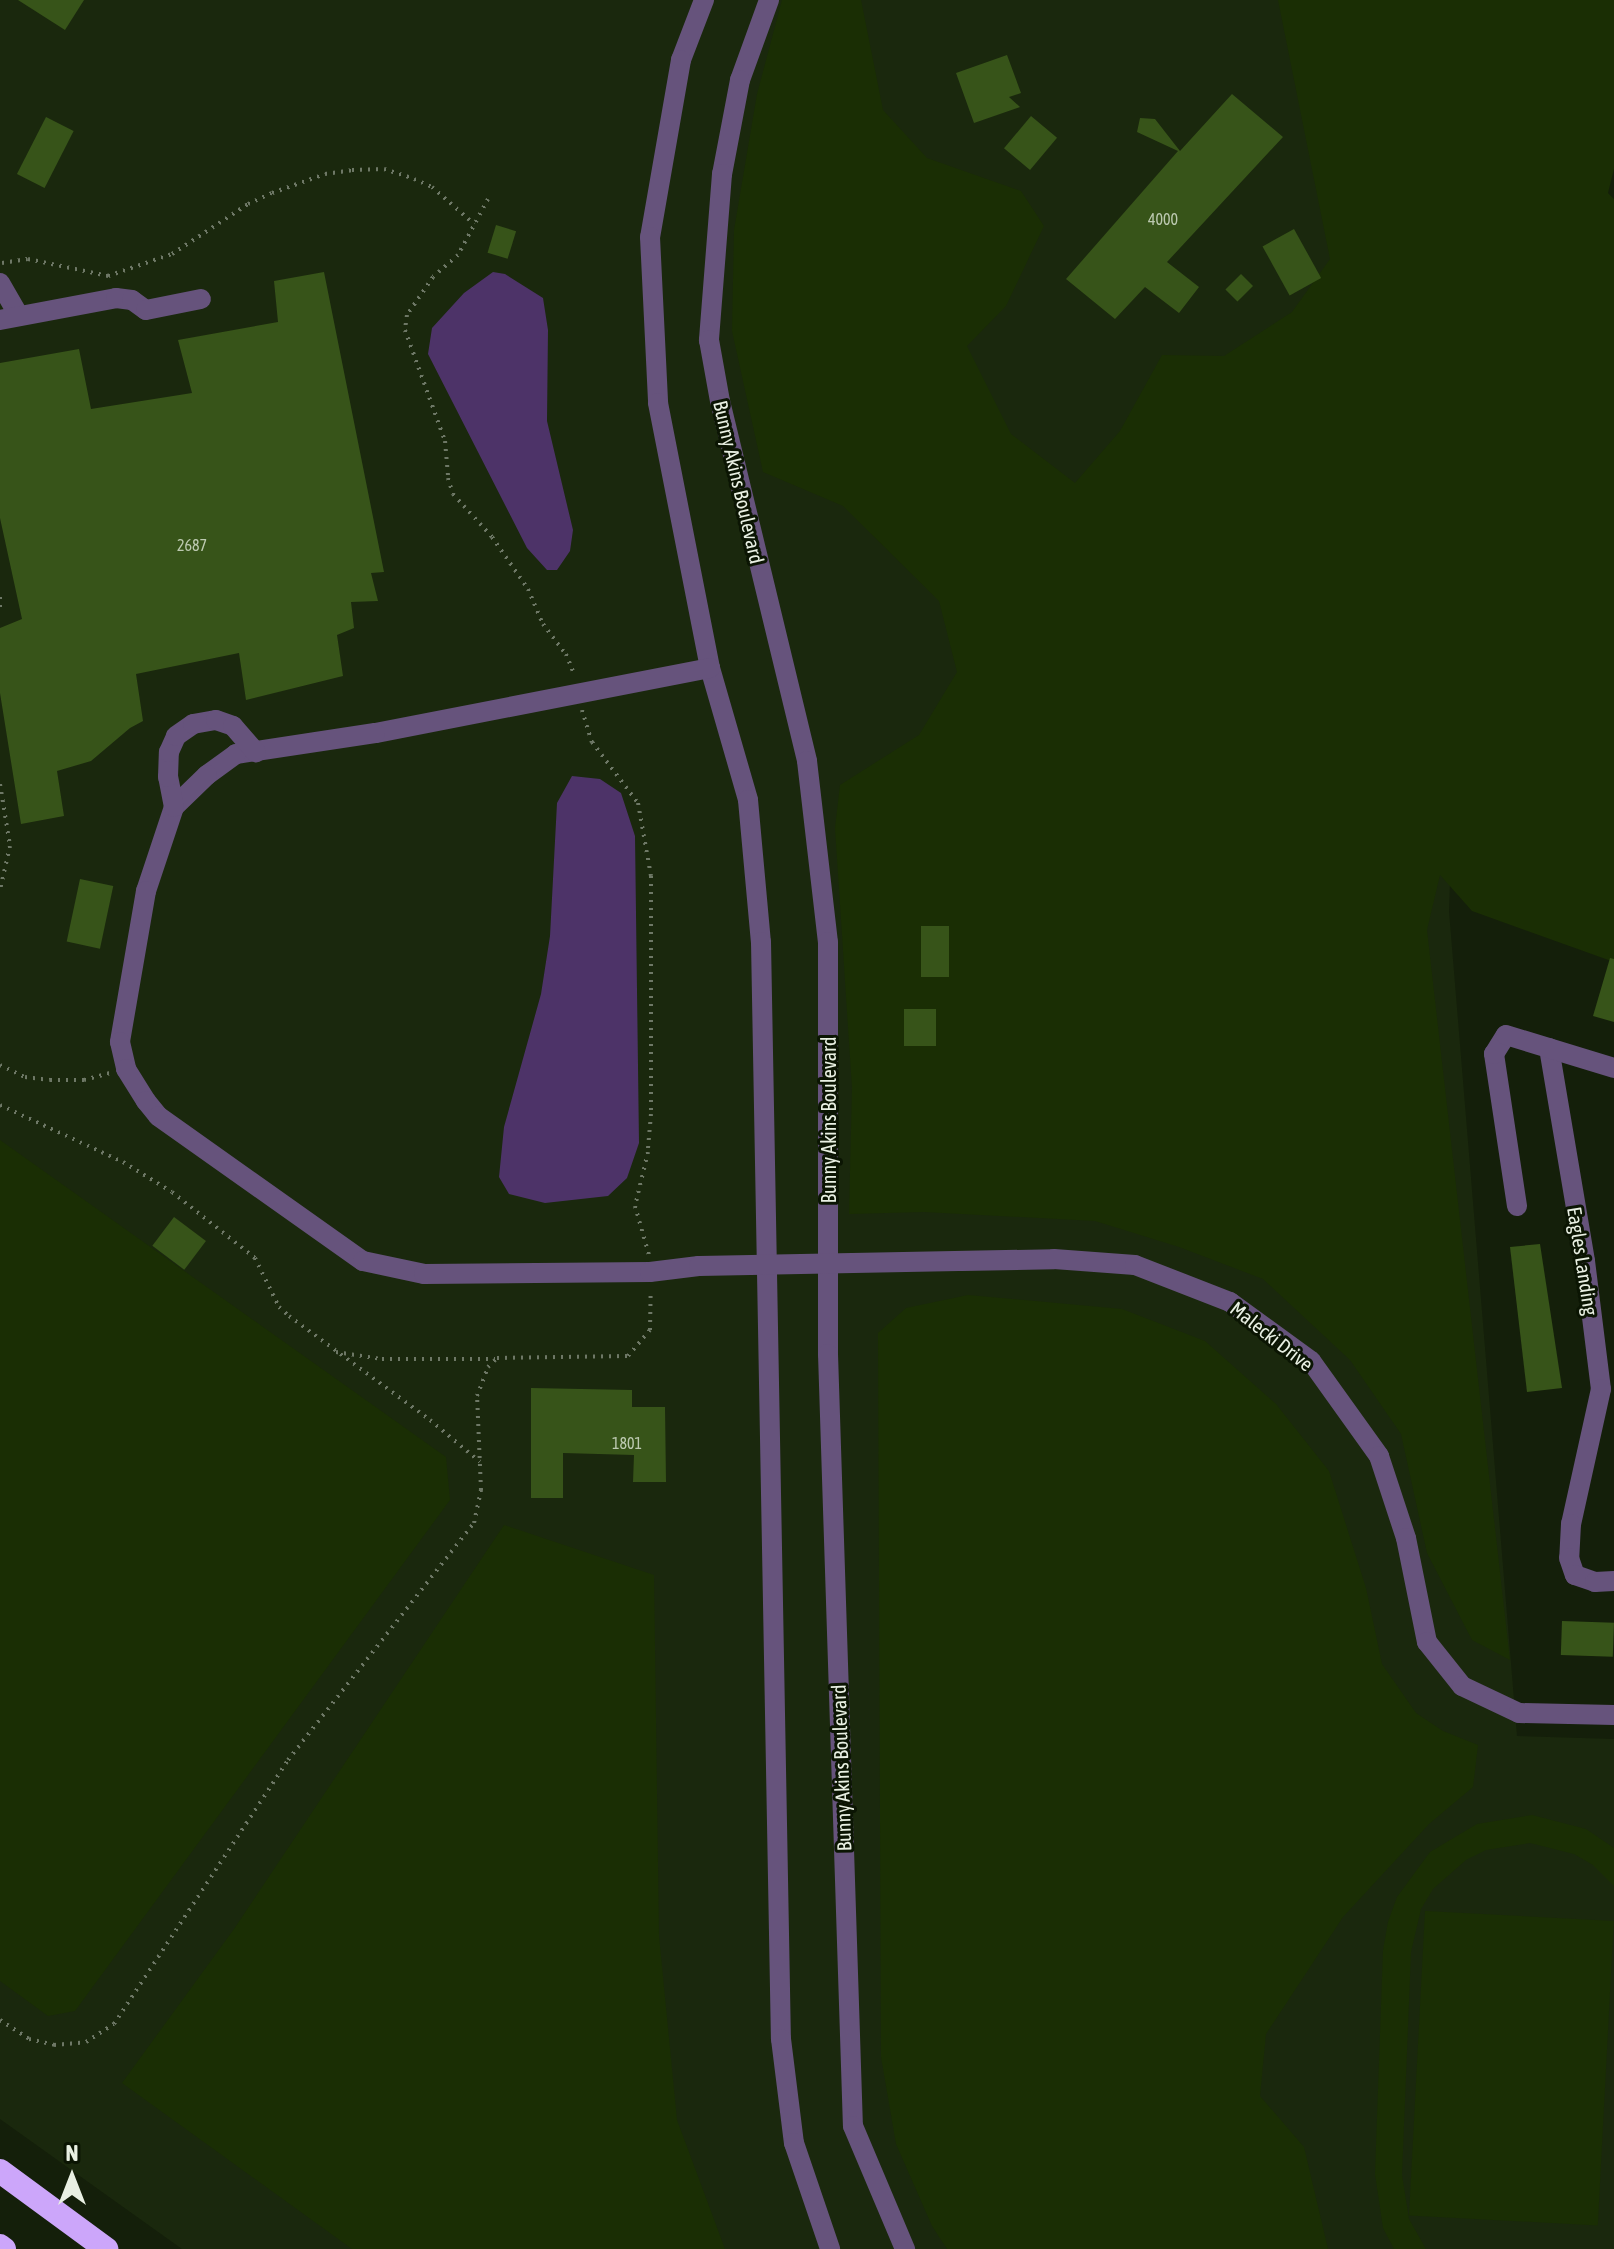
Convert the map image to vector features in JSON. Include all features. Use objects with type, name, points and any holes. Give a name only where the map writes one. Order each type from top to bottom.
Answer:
[{"type":"highway","points":[[0,2171],[106,2249]]},
{"type":"street","points":[[704,0],[681,60],[650,237],[658,403],[710,668],[748,800],[761,942],[781,2039],[794,2143],[830,2249]]},
{"type":"street","name":"Bunny Akins Boulevard","points":[[769,0],[740,80],[722,174],[709,340],[720,401],[807,761],[828,942],[828,1354],[853,2126],[905,2249]]},
{"type":"street","points":[[0,283],[10,318],[116,298],[132,300],[146,310],[201,299]]},
{"type":"street","points":[[126,1069],[120,1042],[146,891],[174,807],[207,775],[236,754],[579,695],[710,668]]},
{"type":"street","points":[[174,807],[168,777],[169,752],[176,736],[193,724],[216,720],[233,726],[256,752]]},
{"type":"street","points":[[1517,1206],[1494,1054],[1506,1035],[1614,1068]]},
{"type":"street","name":"Eagles Landing","points":[[1549,1048],[1585,1261],[1601,1389],[1571,1524],[1569,1558],[1575,1575],[1595,1582],[1614,1581]]},
{"type":"street","name":"Malecki Drive","points":[[126,1069],[158,1116],[363,1261],[424,1274],[650,1272],[829,1262],[1054,1259],[1135,1265],[1230,1302],[1311,1361],[1379,1456],[1406,1538],[1427,1642],[1462,1686],[1519,1713],[1614,1715]]},
{"type":"path","points":[[0,264],[28,259],[108,276],[172,254],[248,204],[272,193],[325,174],[352,170],[384,169],[423,183],[474,224]]},
{"type":"path","points":[[334,1351],[382,1359],[628,1356],[652,1322],[649,1244],[635,1206],[648,1152],[651,1114],[651,876],[638,803],[592,742],[572,665],[543,624],[528,589],[492,537],[453,494],[448,478],[445,441],[409,346],[407,315],[433,277],[458,255],[488,199]]},
{"type":"path","points":[[0,597],[0,611]]},
{"type":"path","points":[[0,784],[10,846],[0,890]]},
{"type":"path","points":[[0,1065],[25,1077],[50,1080],[84,1080],[126,1069]]},
{"type":"path","points":[[0,1105],[123,1162],[172,1192],[241,1243],[266,1274],[279,1307],[430,1420],[480,1462]]},
{"type":"path","points":[[0,2020],[29,2039],[54,2045],[86,2042],[114,2024],[288,1760],[474,1523],[480,1507],[477,1396],[488,1367],[497,1358]]},
{"type":"shaded area","points":[[0,0],[1481,0],[1449,911],[1517,1736],[1614,1739],[1614,2249],[182,2249],[0,2119]]},
{"type":"shaded area","points":[[782,0],[861,0],[883,110],[927,158],[1021,191],[1044,226],[1006,306],[967,346],[1011,434],[1075,483],[1120,431],[1162,355],[1224,356],[1292,312],[1330,259],[1278,0],[1614,0],[1614,169],[1608,193],[1614,199],[1614,962],[1472,911],[1440,875],[1427,930],[1510,1660],[1472,1640],[1427,1553],[1401,1434],[1350,1360],[1263,1279],[1179,1247],[1095,1221],[924,1212],[849,1214],[852,1088],[835,828],[840,785],[919,735],[957,672],[939,601],[843,506],[763,472],[732,331],[734,230],[757,94]]},
{"type":"shaded area","points":[[493,272],[505,274],[543,298],[548,330],[547,421],[573,530],[570,551],[557,570],[547,570],[527,548],[428,354],[432,328],[464,293]]},
{"type":"shaded area","points":[[572,776],[600,779],[621,793],[635,836],[639,1143],[627,1178],[608,1196],[545,1203],[509,1194],[499,1177],[504,1127],[541,994],[550,936],[557,803]]},
{"type":"shaded area","points":[[0,1140],[446,1457],[450,1500],[75,2011],[48,2016],[0,1981]]},
{"type":"shaded area","points":[[968,1295],[1122,1309],[1205,1341],[1276,1404],[1329,1471],[1366,1588],[1382,1664],[1416,1713],[1443,1731],[1478,1745],[1473,1787],[1429,1824],[1343,1917],[1266,2034],[1260,2096],[1304,2147],[1328,2249],[947,2249],[932,2226],[896,2144],[881,2057],[878,1333],[906,1308]]},
{"type":"shaded area","points":[[504,1525],[654,1575],[659,1936],[677,2120],[725,2249],[352,2249],[122,2083],[234,1929]]},
{"type":"shaded area","points":[[1532,1815],[1586,1829],[1614,1848],[1614,1886],[1593,1865],[1574,1854],[1530,1843],[1486,1850],[1466,1860],[1433,1889],[1421,1909],[1411,1952],[1402,2175],[1409,2219],[1426,2249],[1394,2249],[1383,2228],[1375,2174],[1383,1950],[1388,1922],[1397,1897],[1430,1852],[1477,1824]]},
{"type":"shaded area","points":[[1425,1911],[1614,1921],[1598,2225],[1409,2216]]},
{"type":"building","points":[[18,0],[84,0],[65,30]]},
{"type":"building","points":[[1007,55],[1021,93],[1009,97],[1020,107],[974,123],[956,73]]},
{"type":"building","points":[[1232,94],[1283,137],[1167,262],[1199,287],[1179,313],[1145,287],[1115,319],[1066,279],[1178,151],[1137,132],[1140,118],[1155,119],[1180,151]]},
{"type":"building","points":[[1031,116],[1057,138],[1030,170],[1004,148]]},
{"type":"building","points":[[46,117],[74,131],[45,188],[17,174]]},
{"type":"building","points":[[496,225],[516,231],[508,259],[488,253]]},
{"type":"building","points":[[1294,229],[1321,278],[1290,295],[1263,246]]},
{"type":"building","points":[[324,272],[384,572],[371,573],[378,601],[351,602],[354,628],[337,635],[343,676],[246,700],[239,653],[136,674],[143,721],[91,761],[57,771],[64,816],[21,824],[0,693],[0,628],[22,619],[0,518],[0,363],[79,349],[91,409],[192,393],[178,340],[278,322],[274,281]]},
{"type":"building","points":[[1241,274],[1253,286],[1237,302],[1225,290]]},
{"type":"building","points":[[80,879],[113,886],[100,949],[67,942]]},
{"type":"building","points":[[921,926],[949,926],[949,977],[921,977]]},
{"type":"building","points":[[1610,958],[1614,959],[1614,1022],[1593,1016]]},
{"type":"building","points":[[904,1009],[936,1009],[936,1046],[904,1046]]},
{"type":"building","points":[[174,1217],[206,1241],[184,1270],[152,1246]]},
{"type":"building","points":[[1540,1244],[1562,1388],[1527,1392],[1510,1247]]},
{"type":"building","points":[[531,1388],[632,1390],[632,1407],[665,1407],[666,1482],[633,1482],[634,1455],[563,1453],[563,1498],[531,1498]]},
{"type":"building","points":[[1562,1621],[1614,1623],[1613,1657],[1561,1655]]}]
